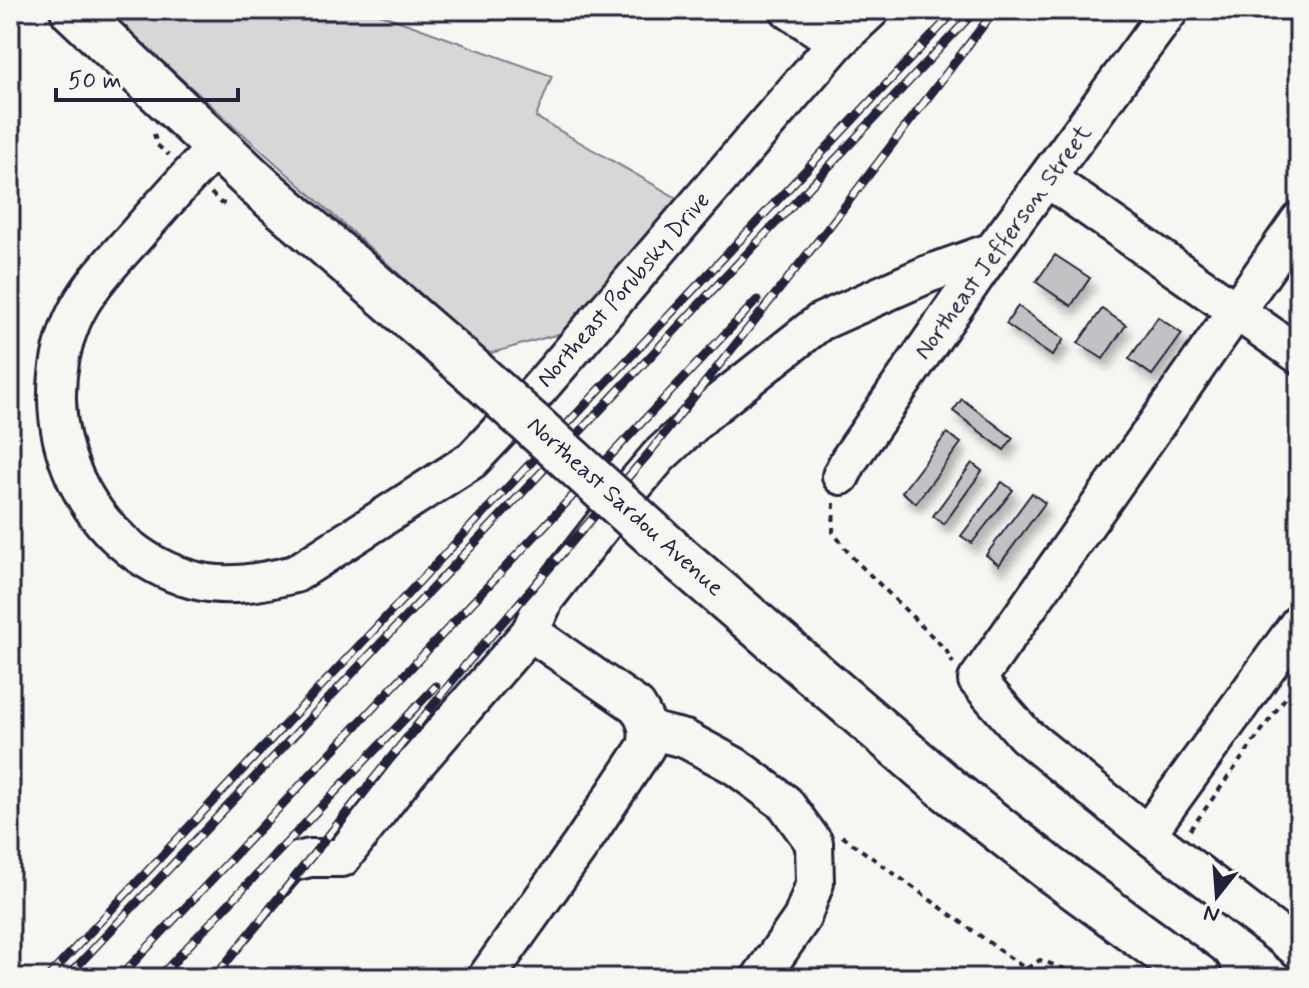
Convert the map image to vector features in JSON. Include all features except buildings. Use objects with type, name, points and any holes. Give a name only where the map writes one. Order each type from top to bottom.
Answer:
[{"type":"main road","name":"Northeast Sardou Avenue","points":[[73,10],[216,148],[474,372],[678,557],[949,790],[1050,869],[1199,978]]},
{"type":"street","points":[[789,10],[837,42]]},
{"type":"street","name":"Northeast Porubsky Drive","points":[[216,148],[107,268],[80,305],[59,357],[56,394],[60,434],[73,475],[102,524],[130,550],[160,569],[196,581],[233,585],[264,582],[295,574],[472,460],[538,390],[837,42],[871,10]]},
{"type":"street","name":"Northeast Jefferson Street","points":[[841,476],[993,251],[1170,10]]},
{"type":"street","points":[[1048,179],[1299,355]]},
{"type":"street","points":[[1299,221],[977,680],[1025,735],[1147,834],[1299,950]]},
{"type":"street","points":[[190,978],[289,863],[310,858],[342,858],[407,774],[530,632],[545,599],[631,489],[659,456],[705,413],[820,322],[928,274],[993,251]]},
{"type":"street","points":[[1147,834],[1299,623]]},
{"type":"street","points":[[486,978],[646,747],[646,719],[637,706],[530,632]]},
{"type":"street","points":[[648,730],[685,739],[735,766],[785,803],[814,843],[815,883],[802,918],[760,978]]},
{"type":"path","points":[[841,476],[834,504],[833,532],[851,556],[946,650],[957,669],[977,680]]},
{"type":"path","points":[[1186,835],[1299,679]]},
{"type":"path","points":[[834,831],[1026,969]]},
{"type":"path","points":[[1018,978],[1040,960],[1082,978]]},
{"type":"shaded area","points":[[105,10],[369,10],[552,76],[536,117],[682,201],[569,331],[488,354]]},
{"type":"railway","points":[[47,978],[956,10]]},
{"type":"railway","points":[[66,978],[976,10]]},
{"type":"railway","points":[[214,978],[462,669],[649,453],[825,232],[995,10]]},
{"type":"railway","points":[[119,978],[757,300]]},
{"type":"railway","points":[[158,978],[436,686]]}]
